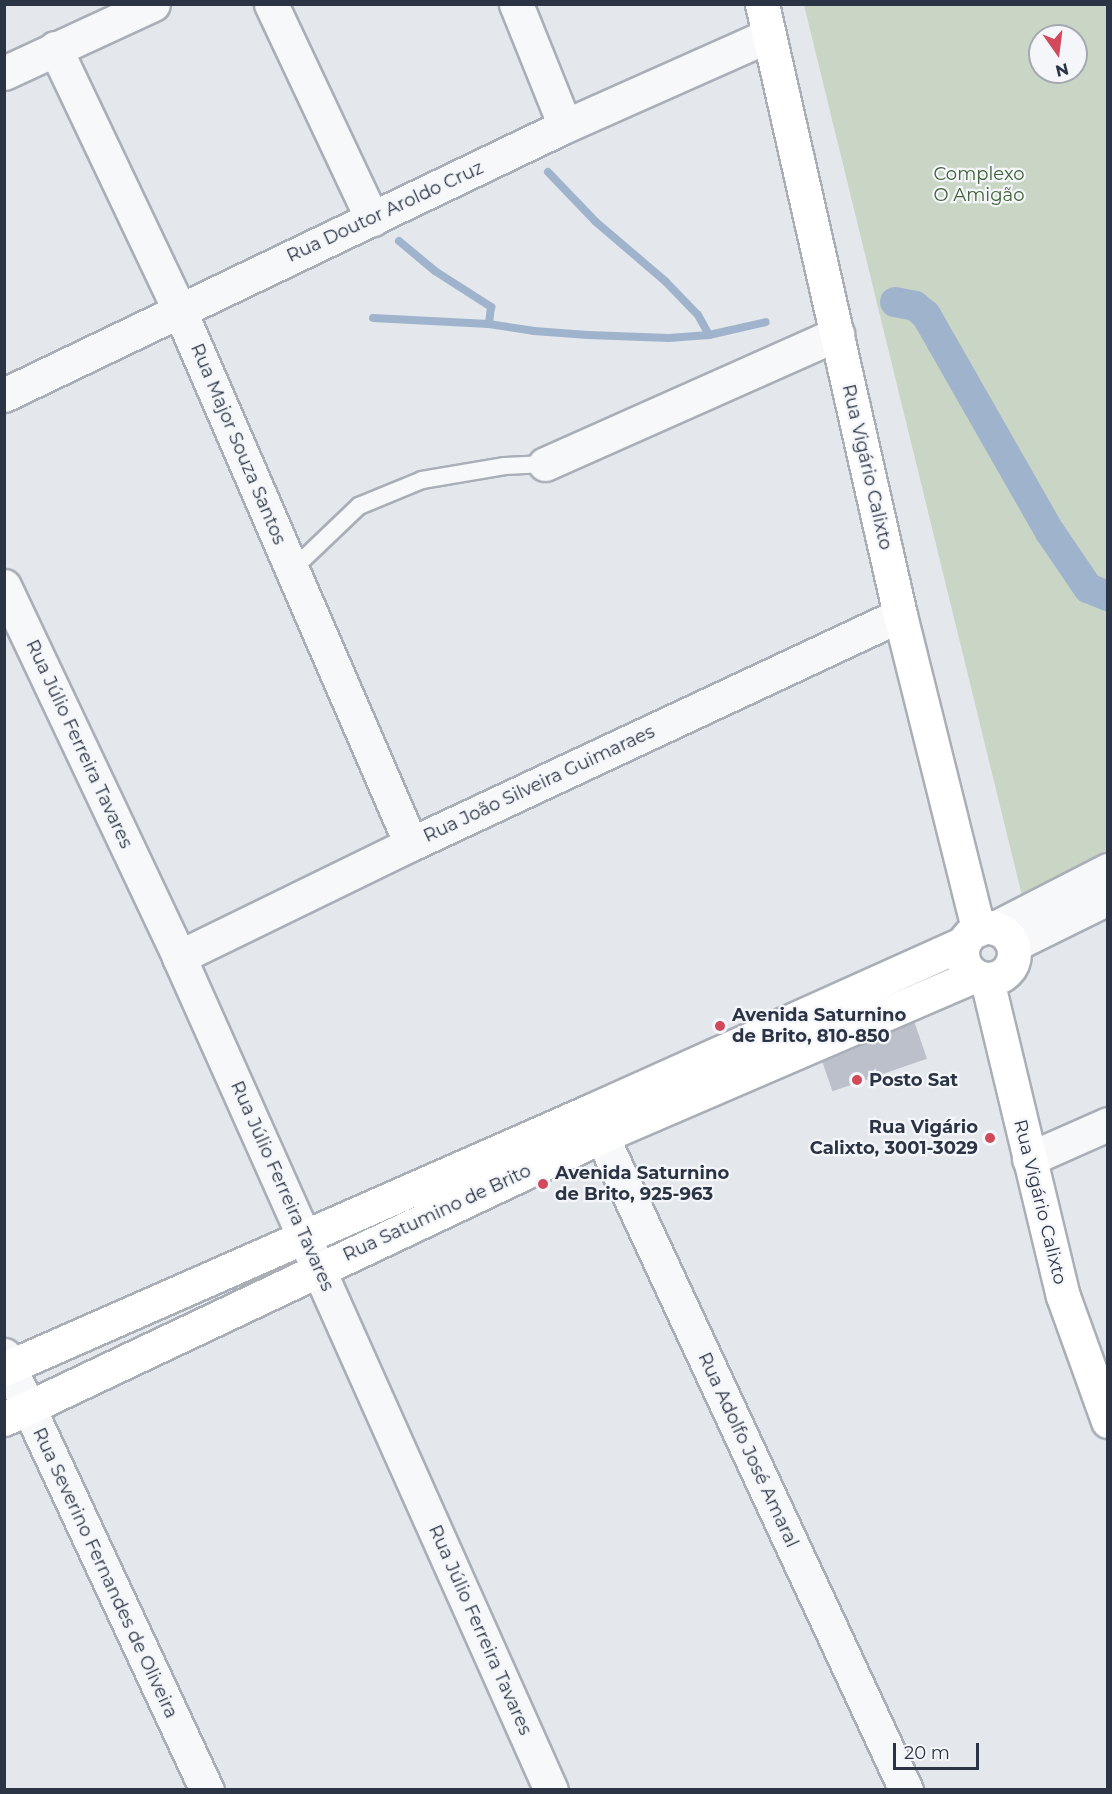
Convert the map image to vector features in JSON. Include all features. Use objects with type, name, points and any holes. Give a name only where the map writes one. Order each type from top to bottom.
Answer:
[{"type":"main road","name":"Rua Vigário Calixto","points":[[765,20],[900,615],[987,936],[964,966],[981,977],[1062,1296],[1107,1421]]},
{"type":"main road","name":"Rua Satumino de Brito","points":[[6,1363],[304,1235],[596,1124],[981,977],[996,978],[1009,969],[1015,953],[987,936],[596,1124],[319,1268],[16,1413]]},
{"type":"street","points":[[4,73],[153,4]]},
{"type":"street","points":[[271,4],[372,219]]},
{"type":"street","points":[[516,4],[565,126]]},
{"type":"street","name":"Rua Doutor Aroldo Cruz","points":[[4,395],[179,309],[565,126],[765,20]]},
{"type":"street","name":"Rua Major Souza Santos","points":[[55,48],[179,309],[411,844]]},
{"type":"street","points":[[545,464],[837,334]]},
{"type":"street","name":"Rua Júlio Ferreira Tavares","points":[[4,586],[179,957],[551,1790]]},
{"type":"street","name":"Rua João Silveira Guimaraes","points":[[179,957],[411,844],[900,615]]},
{"type":"street","name":"Rua Satumino de Brito","points":[[987,936],[1107,870]]},
{"type":"street","name":"Rua Satumino de Brito","points":[[987,936],[1107,897]]},
{"type":"street","name":"Rua Adolfo José Amaral","points":[[596,1124],[906,1790]]},
{"type":"street","points":[[1029,1159],[1107,1124]]},
{"type":"street","name":"Rua Severino Fernandes de Oliveira","points":[[6,1363],[16,1413],[207,1790]]},
{"type":"lane","points":[[292,570],[360,506],[422,480],[505,466],[545,464]]},
{"type":"green space","name":"Complexo O Amigão","points":[[804,5],[1107,5],[1107,869],[1025,908]]},
{"type":"building","name":"Posto Sat","points":[[913,1018],[927,1059],[832,1091],[818,1051]]},
{"type":"waterway","points":[[548,172],[596,222],[665,281],[698,315],[709,335]]},
{"type":"waterway","points":[[399,241],[435,271],[491,307],[489,324]]},
{"type":"waterway","points":[[895,302],[915,306],[926,315],[1050,532],[1088,588],[1108,596]]},
{"type":"waterway","points":[[373,318],[489,324],[534,331],[588,335],[669,338],[709,335],[766,322]]},
{"type":"place","name":"Avenida Saturnino de Brito, 810-850","points":[[720,1026]]},
{"type":"place","name":"Posto Sat","points":[[857,1080]]},
{"type":"place","name":"Rua Vigário Calixto, 3001-3029","points":[[990,1138]]},
{"type":"place","name":"Avenida Saturnino de Brito, 925-963","points":[[543,1184]]}]
